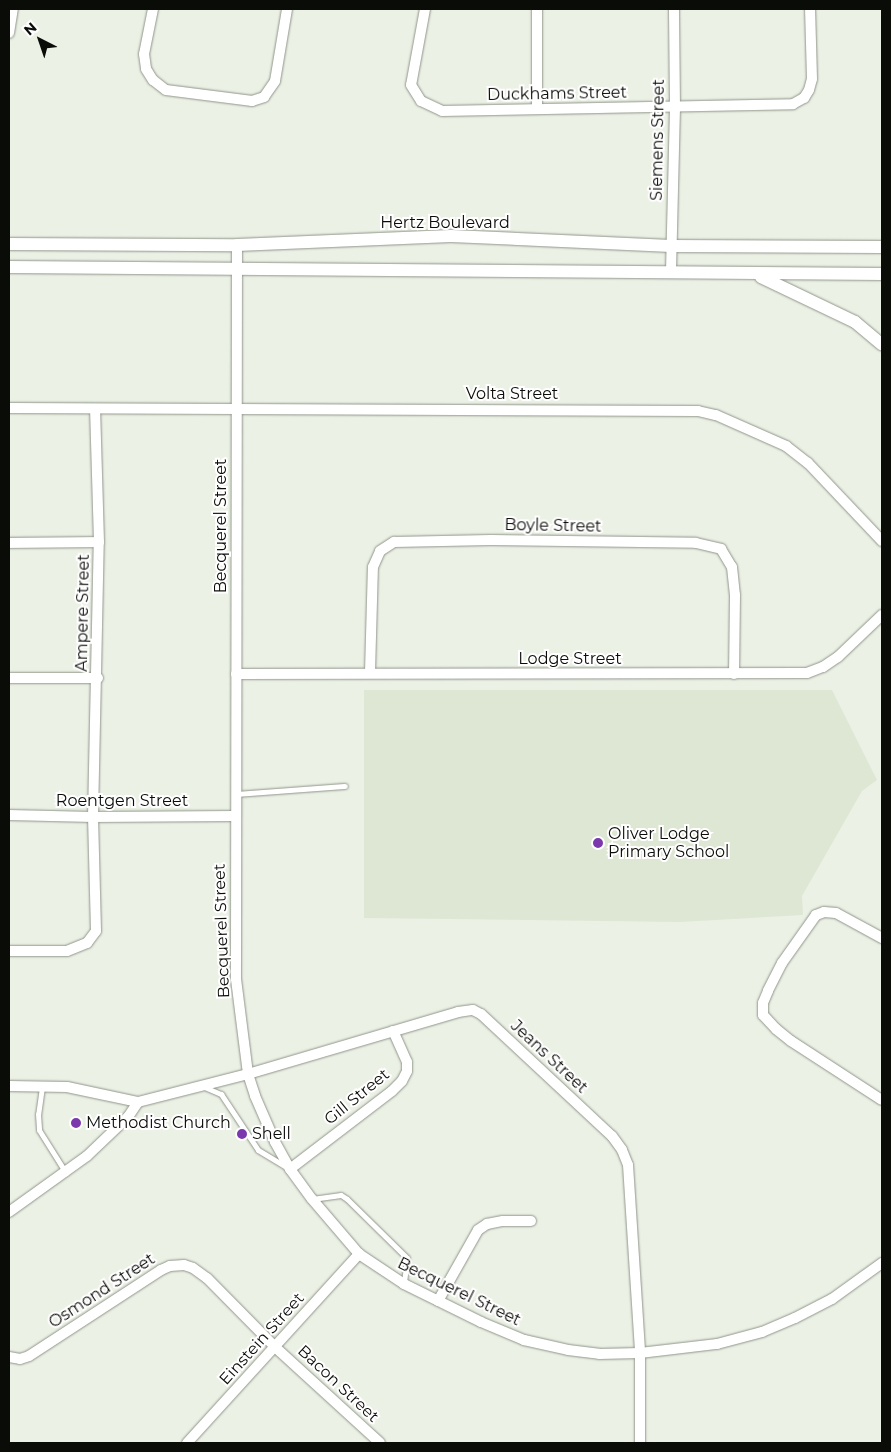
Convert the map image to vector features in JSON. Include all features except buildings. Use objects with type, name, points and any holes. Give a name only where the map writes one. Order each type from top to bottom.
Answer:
[{"type":"street","points":[[9,33],[13,9]]},
{"type":"street","points":[[153,9],[144,54],[146,69],[153,80],[166,90],[252,101],[264,97],[275,81],[287,9]]},
{"type":"street","name":"Duckhams Street","points":[[425,9],[411,85],[420,101],[442,111],[793,104],[804,98],[810,90],[812,79],[810,9]]},
{"type":"street","points":[[537,9],[537,109]]},
{"type":"street","name":"Siemens Street","points":[[671,271],[675,107],[674,9]]},
{"type":"street","name":"Hertz Boulevard","points":[[9,244],[237,245],[452,236],[671,246],[882,247]]},
{"type":"street","name":"Becquerel Street","points":[[237,245],[234,794],[236,979],[248,1074],[258,1104],[290,1169],[312,1200],[360,1254],[404,1284],[481,1322],[524,1340],[599,1354],[640,1354],[717,1344],[762,1332],[832,1299],[882,1263]]},
{"type":"street","points":[[9,267],[236,270],[671,271],[757,275],[882,274]]},
{"type":"street","points":[[757,275],[855,322],[882,345]]},
{"type":"street","name":"Volta Street","points":[[9,408],[698,411],[716,415],[786,446],[808,463],[882,540]]},
{"type":"street","name":"Ampere Street","points":[[9,951],[67,951],[78,949],[92,938],[96,931],[93,817],[98,678],[99,542],[95,409]]},
{"type":"street","name":"Boyle Street","points":[[370,672],[373,567],[380,551],[394,542],[491,540],[696,543],[720,549],[732,567],[735,595],[734,674]]},
{"type":"street","points":[[9,543],[99,542]]},
{"type":"street","name":"Lodge Street","points":[[236,674],[370,672],[807,673],[823,667],[838,657],[882,615]]},
{"type":"street","points":[[9,678],[98,678]]},
{"type":"street","name":"Roentgen Street","points":[[9,815],[93,817],[235,816]]},
{"type":"street","points":[[882,938],[836,913],[824,912],[816,915],[782,963],[763,1003],[763,1015],[776,1029],[791,1041],[882,1100]]},
{"type":"street","name":"Jeans Street","points":[[138,1102],[248,1074],[458,1012],[473,1010],[485,1018],[612,1136],[622,1150],[628,1164],[640,1354]]},
{"type":"street","name":"Gill Street","points":[[290,1169],[392,1091],[402,1080],[407,1071],[407,1062],[393,1031]]},
{"type":"street","points":[[9,1086],[90,1091],[138,1102],[128,1117],[102,1144],[66,1174],[9,1212]]},
{"type":"street","points":[[438,1301],[478,1230],[487,1224],[503,1220],[531,1221]]},
{"type":"street","name":"Einstein Street","points":[[188,1443],[360,1254]]},
{"type":"street","name":"Osmond Street","points":[[9,1356],[20,1359],[29,1356],[161,1270],[178,1264],[192,1268],[207,1278],[275,1347]]},
{"type":"street","name":"Bacon Street","points":[[275,1347],[380,1443]]},
{"type":"street","points":[[640,1354],[640,1443]]},
{"type":"lane","points":[[234,794],[345,786]]},
{"type":"lane","points":[[201,1086],[221,1094],[258,1150],[290,1169]]},
{"type":"lane","points":[[42,1087],[38,1114],[39,1130],[66,1174]]},
{"type":"lane","points":[[312,1200],[341,1195],[347,1198],[407,1258],[404,1284]]},
{"type":"shaded area","name":"Oliver Lodge Primary School","points":[[364,690],[832,690],[877,780],[862,791],[802,896],[803,915],[680,922],[364,918]]},
{"type":"place","name":"Oliver Lodge Primary School","points":[[598,843]]},
{"type":"place","name":"Methodist Church","points":[[76,1123]]},
{"type":"place","name":"Shell","points":[[242,1134]]}]
